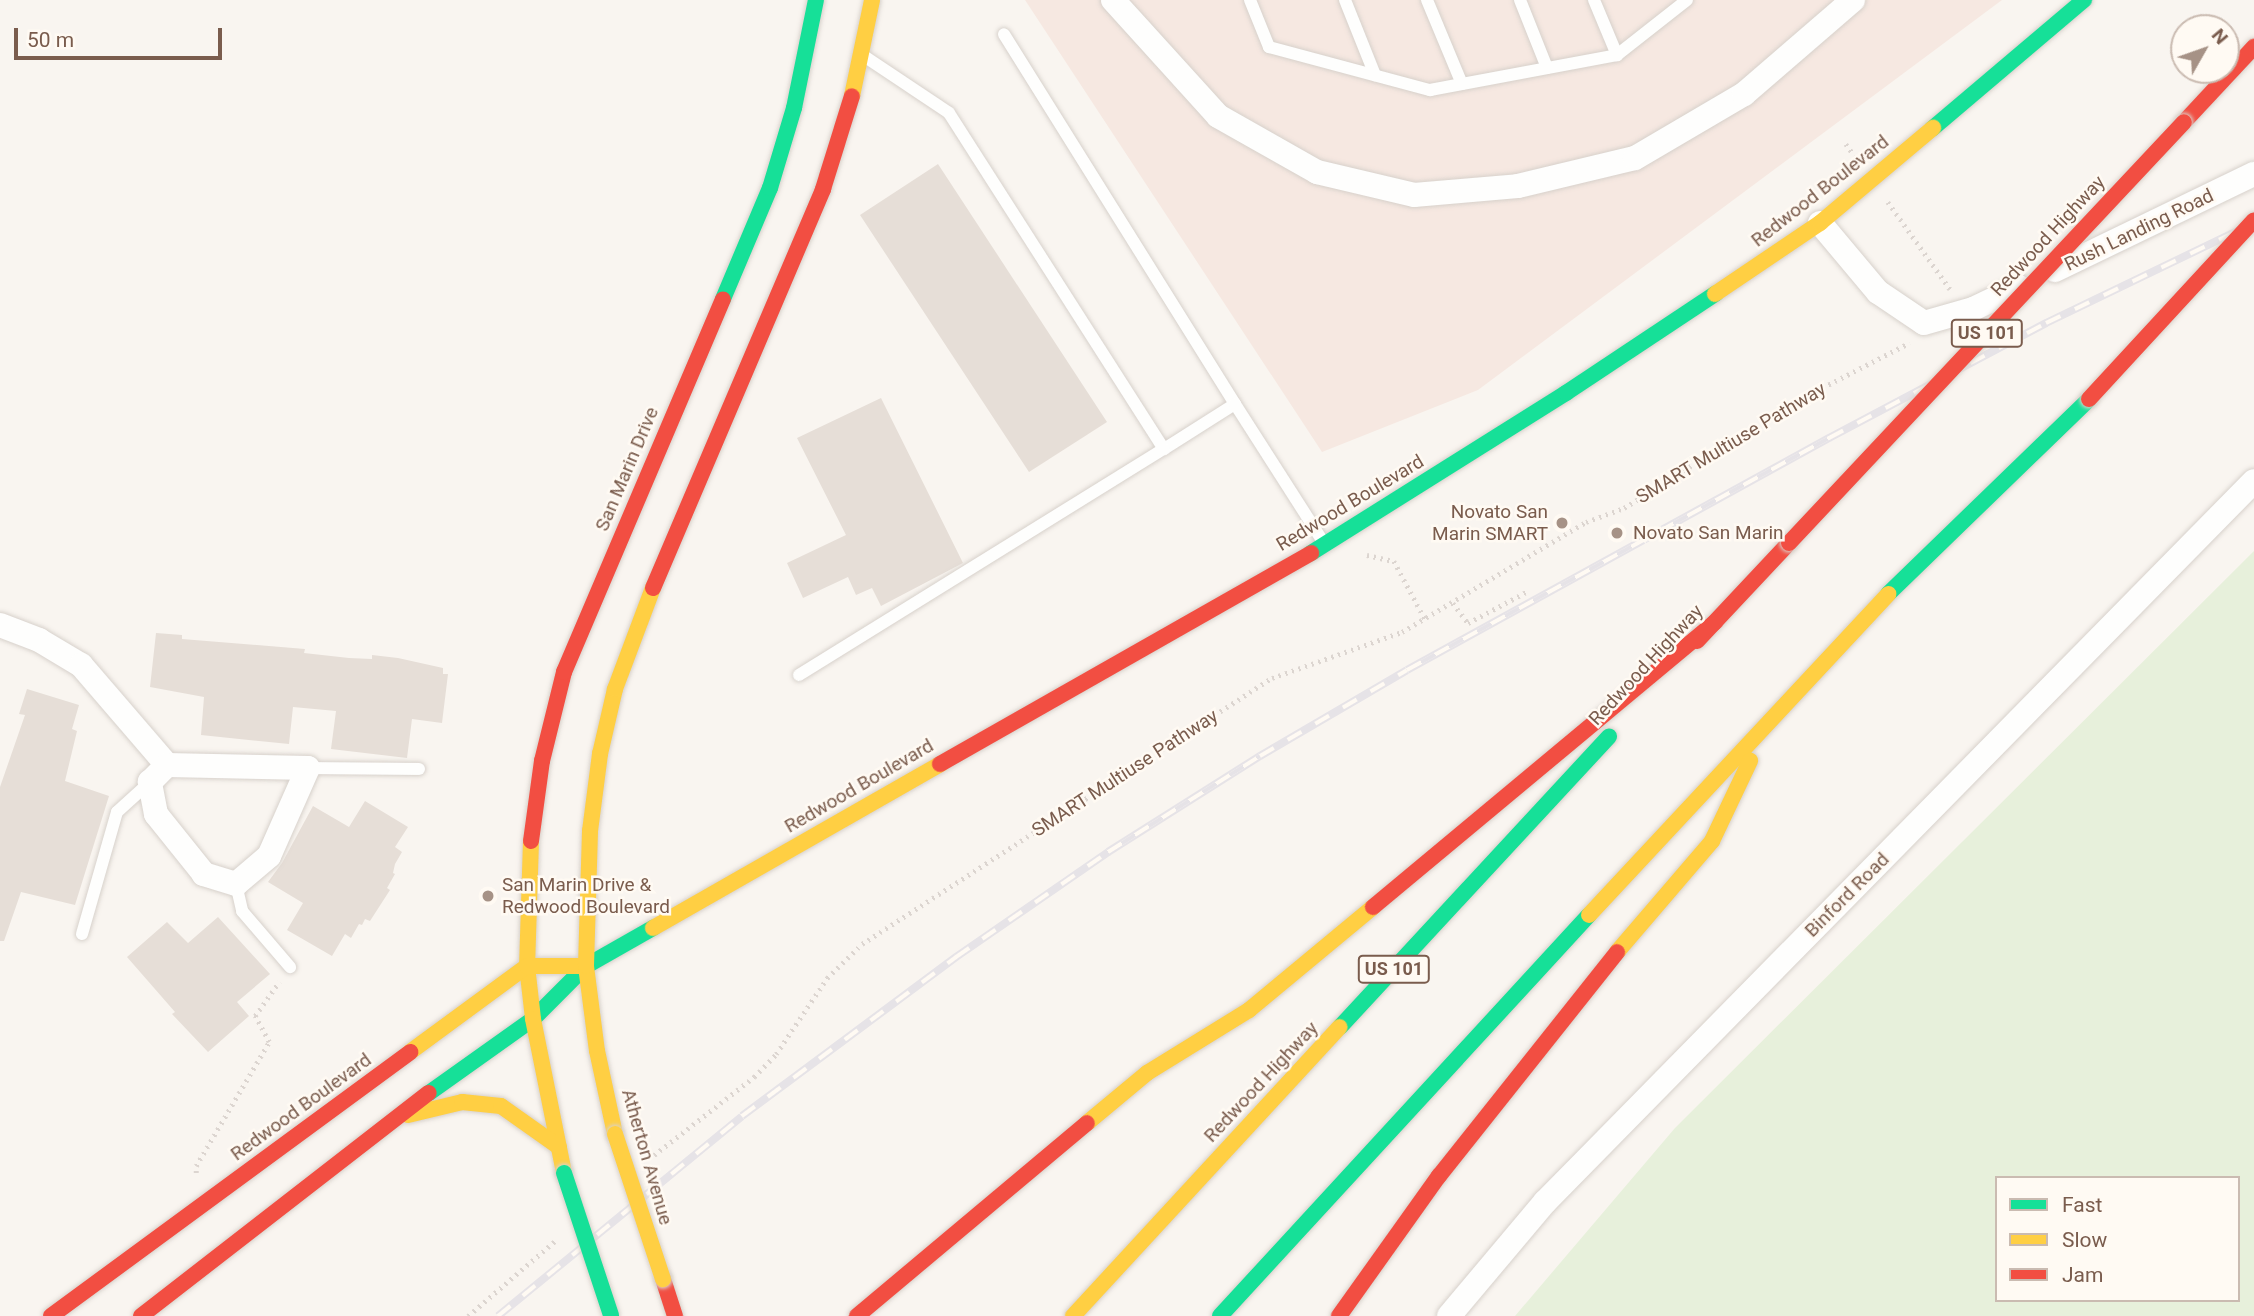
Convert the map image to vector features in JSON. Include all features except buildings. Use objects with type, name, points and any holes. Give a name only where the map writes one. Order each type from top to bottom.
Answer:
[{"type":"main road","name":"San Marin Drive","points":[[527,966],[531,840],[542,761],[564,672],[770,188],[794,108],[816,0]]},
{"type":"main road","points":[[586,966],[590,831],[600,754],[615,689],[646,606],[823,189],[852,97],[872,0]]},
{"type":"main road","name":"Redwood Boulevard","points":[[141,1316],[393,1118],[533,1019],[586,966],[1325,545],[1588,379],[1820,223],[2084,0]]},
{"type":"main road","name":"Redwood Highway","points":[[1073,1316],[1715,622],[2254,47]]},
{"type":"main road","points":[[1220,1316],[1766,728],[1863,619],[2089,399],[2254,220]]},
{"type":"main road","points":[[858,1316],[1147,1073],[1248,1010],[1715,622]]},
{"type":"main road","points":[[1339,1316],[1439,1176],[1620,948],[1712,841],[1766,728]]},
{"type":"main road","name":"Redwood Boulevard","points":[[51,1316],[527,966],[586,966]]},
{"type":"main road","points":[[527,966],[533,1019],[564,1173],[611,1316]]},
{"type":"main road","name":"Atherton Avenue","points":[[586,966],[597,1051],[615,1134],[675,1316]]},
{"type":"main road","points":[[393,1118],[461,1102],[501,1106],[559,1147]]},
{"type":"street","points":[[1116,1],[1218,116],[1317,172],[1414,195],[1518,186],[1635,158],[1744,94],[1853,0]]},
{"type":"street","name":"Rush Landing Road","points":[[1820,223],[1878,292],[1924,323],[1973,309],[2254,174]]},
{"type":"street","name":"Binford Road","points":[[1449,1316],[1545,1202],[2254,481]]},
{"type":"street","points":[[0,625],[39,640],[81,665],[159,773],[156,814],[204,874],[236,884],[269,856],[308,768],[159,773]]},
{"type":"lane","points":[[1250,0],[1269,47],[1430,90],[1617,55],[1674,4],[1687,0]]},
{"type":"lane","points":[[1346,0],[1375,75]]},
{"type":"lane","points":[[1427,0],[1462,84]]},
{"type":"lane","points":[[1520,0],[1547,68]]},
{"type":"lane","points":[[1594,0],[1617,55]]},
{"type":"lane","points":[[1004,34],[1325,545]]},
{"type":"lane","points":[[861,54],[949,113],[1164,449]]},
{"type":"lane","points":[[799,675],[1235,404]]},
{"type":"lane","points":[[308,768],[419,769]]},
{"type":"lane","points":[[82,934],[117,812],[159,773]]},
{"type":"lane","points":[[236,884],[242,911],[290,967]]},
{"type":"path","points":[[1846,144],[1950,290],[1938,319]]},
{"type":"path","name":"SMART Multiuse Pathway","points":[[648,1161],[754,1077],[776,1054],[827,978],[862,944],[1272,678],[1402,632],[1586,522],[1624,508],[1786,407],[1874,361]]},
{"type":"path","points":[[1351,529],[1364,554],[1394,561],[1426,618]]},
{"type":"path","points":[[1453,603],[1468,623],[1528,592]]},
{"type":"path","points":[[196,1209],[197,1166],[270,1042],[255,1016],[290,967]]},
{"type":"path","points":[[468,1316],[563,1234]]},
{"type":"shaded area","points":[[1025,0],[2002,0],[1478,390],[1322,452]]},
{"type":"green space","points":[[2254,551],[2254,1316],[1515,1316],[1675,1128]]},
{"type":"railway","points":[[498,1316],[742,1116],[956,957],[1108,852],[1260,756],[1407,670],[1829,438],[2046,323],[2254,223]]},
{"type":"traffic: fast","points":[[723,299],[770,188],[794,108],[816,0]]},
{"type":"traffic: fast","points":[[1933,128],[2084,0]]},
{"type":"traffic: fast","points":[[1311,553],[1566,393],[1715,294]]},
{"type":"traffic: fast","points":[[1888,594],[2089,399]]},
{"type":"traffic: fast","points":[[1340,1027],[1609,737]]},
{"type":"traffic: fast","points":[[1220,1316],[1589,915]]},
{"type":"traffic: fast","points":[[429,1093],[533,1019],[586,966],[653,928]]},
{"type":"traffic: fast","points":[[564,1173],[611,1315]]},
{"type":"traffic: slow","points":[[852,96],[872,0]]},
{"type":"traffic: slow","points":[[1715,294],[1820,223],[1933,128]]},
{"type":"traffic: slow","points":[[615,1134],[597,1051],[586,966],[590,831],[600,754],[615,689],[653,588]]},
{"type":"traffic: slow","points":[[1589,915],[1888,594]]},
{"type":"traffic: slow","points":[[1617,952],[1712,841],[1750,761]]},
{"type":"traffic: slow","points":[[653,928],[940,764]]},
{"type":"traffic: slow","points":[[531,841],[527,966],[533,1019],[564,1173]]},
{"type":"traffic: slow","points":[[1087,1123],[1147,1073],[1249,1010],[1373,907]]},
{"type":"traffic: slow","points":[[410,1052],[527,966],[586,966]]},
{"type":"traffic: slow","points":[[1073,1316],[1340,1027]]},
{"type":"traffic: slow","points":[[408,1115],[462,1102],[501,1106],[559,1147]]},
{"type":"traffic: slow","points":[[615,1134],[663,1279]]},
{"type":"traffic: jam","points":[[2184,122],[2254,47]]},
{"type":"traffic: jam","points":[[653,588],[823,189],[852,96]]},
{"type":"traffic: jam","points":[[1789,543],[2184,122]]},
{"type":"traffic: jam","points":[[2089,399],[2254,220]]},
{"type":"traffic: jam","points":[[531,841],[542,761],[564,672],[723,299]]},
{"type":"traffic: jam","points":[[1697,641],[1789,543]]},
{"type":"traffic: jam","points":[[940,764],[1311,553]]},
{"type":"traffic: jam","points":[[1373,907],[1715,622]]},
{"type":"traffic: jam","points":[[1339,1316],[1439,1176],[1617,952]]},
{"type":"traffic: jam","points":[[51,1316],[410,1052]]},
{"type":"traffic: jam","points":[[141,1316],[429,1093]]},
{"type":"traffic: jam","points":[[857,1316],[1087,1123]]},
{"type":"traffic: jam","points":[[663,1279],[675,1316]]},
{"type":"place","name":"Novato San Marin SMART","points":[[1562,523]]},
{"type":"place","name":"Novato San Marin","points":[[1617,533]]},
{"type":"place","name":"San Marin Drive & Redwood Boulevard","points":[[488,896]]}]
